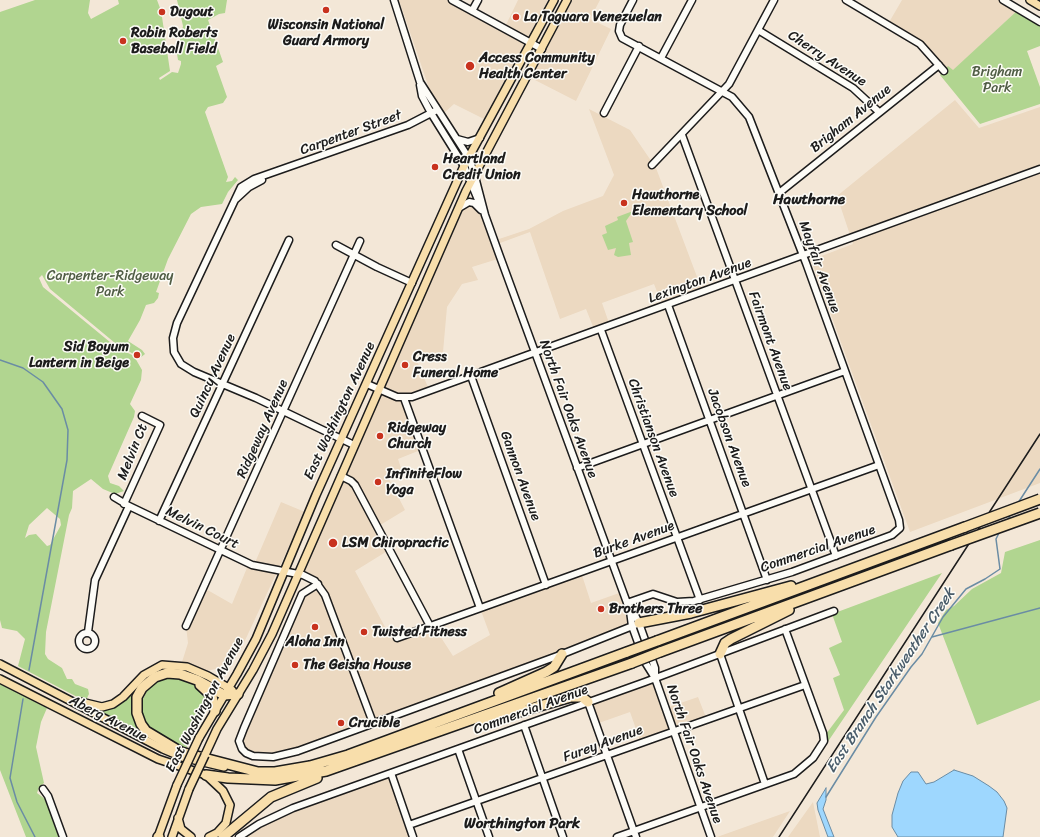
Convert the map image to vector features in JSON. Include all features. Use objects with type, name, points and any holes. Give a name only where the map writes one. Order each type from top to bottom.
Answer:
[{"type":"highway","points":[[238,694],[176,673],[167,673],[154,677],[145,684],[140,692],[136,707],[142,726],[158,739],[181,752],[258,772],[275,772],[310,766],[385,741],[1040,499]]},
{"type":"highway","points":[[223,837],[271,797],[342,767],[632,663],[1040,513]]},
{"type":"highway","points":[[635,625],[691,613],[854,568]]},
{"type":"highway","points":[[720,654],[725,643],[731,639],[830,590]]},
{"type":"highway","points":[[385,741],[546,672],[554,667],[562,654]]},
{"type":"highway","points":[[189,677],[208,692],[214,701],[215,711]]},
{"type":"highway","points":[[460,724],[478,724],[571,697],[582,697],[588,702]]},
{"type":"highway","points":[[206,775],[228,778],[275,780],[311,775],[342,767]]},
{"type":"main road","name":"East Washington Avenue","points":[[158,837],[177,785],[198,738],[254,642],[342,439],[464,166],[554,0]]},
{"type":"main road","name":"East Washington Avenue","points":[[174,837],[178,818],[189,789],[211,742],[268,644],[471,181],[567,0]]},
{"type":"main road","points":[[1030,0],[1040,6]]},
{"type":"main road","name":"Aberg Avenue","points":[[0,664],[163,749],[182,757],[237,770],[258,772]]},
{"type":"main road","points":[[42,685],[86,704],[102,707],[118,701],[150,670],[162,665],[171,665],[197,671],[226,691]]},
{"type":"main road","name":"Aberg Avenue","points":[[0,679],[158,759],[206,775]]},
{"type":"main road","points":[[206,775],[223,791],[230,805],[226,823],[217,833],[209,837]]},
{"type":"main road","points":[[178,818],[182,829],[191,837]]},
{"type":"main road","points":[[158,837],[174,837]]},
{"type":"street","points":[[394,0],[420,82]]},
{"type":"street","points":[[452,0],[532,42],[542,49]]},
{"type":"street","points":[[472,10],[478,0]]},
{"type":"street","name":"Mayfair Avenue","points":[[634,0],[620,25],[619,34],[622,38],[723,91],[732,97],[749,117],[803,256],[899,520],[900,528]]},
{"type":"street","points":[[662,58],[692,0]]},
{"type":"street","points":[[652,165],[729,84],[774,0]]},
{"type":"street","points":[[846,0],[920,44],[944,71]]},
{"type":"street","points":[[1003,0],[1040,22]]},
{"type":"street","name":"Cherry Avenue","points":[[758,30],[853,88],[879,112]]},
{"type":"street","points":[[604,113],[639,46]]},
{"type":"street","name":"Brigham Avenue","points":[[779,193],[939,65]]},
{"type":"street","name":"North Fair Oaks Avenue","points":[[420,82],[469,158],[475,174],[484,213]]},
{"type":"street","name":"North Fair Oaks Avenue","points":[[420,82],[422,96],[464,166],[484,213],[611,561],[630,611],[635,615],[635,625],[655,668],[655,678],[711,837]]},
{"type":"street","name":"Carpenter Street","points":[[354,445],[256,398],[194,372],[182,364],[174,352],[172,344],[177,323],[232,203],[239,189],[245,183],[408,125],[437,110]]},
{"type":"street","name":"Fairmont Avenue","points":[[682,134],[836,556]]},
{"type":"street","points":[[456,139],[468,142],[480,138]]},
{"type":"street","name":"Lexington Avenue","points":[[404,398],[412,397],[601,330],[668,304],[736,281],[1040,169]]},
{"type":"street","points":[[458,209],[469,202],[474,203],[484,213]]},
{"type":"street","name":"Quincy Avenue","points":[[160,521],[289,240]]},
{"type":"street","name":"Ridgeway Avenue","points":[[186,626],[360,242]]},
{"type":"street","points":[[336,245],[412,283]]},
{"type":"street","name":"Jacobson Avenue","points":[[668,304],[767,580]]},
{"type":"street","name":"Christianson Avenue","points":[[601,330],[700,600]]},
{"type":"street","points":[[577,468],[845,371]]},
{"type":"street","name":"Gannon Avenue","points":[[471,376],[546,585]]},
{"type":"street","points":[[367,384],[397,397],[404,398],[480,608]]},
{"type":"street","name":"Melvin Ct","points":[[126,505],[160,425],[142,416]]},
{"type":"street","name":"Burke Avenue","points":[[397,638],[879,465]]},
{"type":"street","points":[[341,476],[355,485],[430,626]]},
{"type":"street","name":"Melvin Court","points":[[114,497],[126,505],[254,566],[310,577],[318,584]]},
{"type":"street","points":[[88,632],[95,580],[126,505]]},
{"type":"street","name":"Commercial Avenue","points":[[627,603],[653,594],[677,602],[700,600],[767,580],[836,556],[892,535],[900,528]]},
{"type":"street","points":[[373,723],[331,610],[323,591],[318,584],[302,594],[242,732],[240,745],[246,753],[254,756],[284,756],[562,654],[635,625]]},
{"type":"street","name":"Commercial Avenue","points":[[239,837],[280,813],[655,678],[834,611]]},
{"type":"street","points":[[617,837],[635,834],[700,807],[794,774],[813,758],[823,743],[823,733],[785,629]]},
{"type":"street","points":[[720,654],[765,784]]},
{"type":"street","name":"Furey Avenue","points":[[409,825],[805,685]]},
{"type":"street","points":[[588,702],[635,834]]},
{"type":"street","points":[[524,725],[563,837]]},
{"type":"street","points":[[458,749],[489,837]]},
{"type":"street","points":[[391,773],[413,837]]},
{"type":"street","points":[[43,789],[48,796],[63,837]]},
{"type":"shaded area","points":[[399,0],[447,0],[503,31],[518,0],[548,0],[484,119],[454,104],[444,113],[429,88]]},
{"type":"shaded area","points":[[572,0],[600,0],[590,19],[611,29],[576,101],[531,78]]},
{"type":"shaded area","points":[[902,0],[1003,0],[1019,9],[953,71],[944,71],[923,46],[888,24]]},
{"type":"shaded area","points":[[955,100],[979,128],[1040,107],[1040,483],[910,532],[811,260],[853,244],[837,196]]},
{"type":"shaded area","points":[[589,109],[630,130],[656,168],[702,290],[662,304],[654,284],[602,303],[609,323],[594,329],[586,309],[560,319],[530,232],[500,243],[499,239],[529,229],[563,211],[603,196],[614,175]]},
{"type":"shaded area","points":[[469,202],[483,211],[501,258],[472,267],[478,280],[462,284],[447,307],[443,352],[417,361],[430,392],[404,398],[423,449],[398,459],[402,471],[388,477],[405,510],[377,527],[389,550],[355,571],[392,640],[433,625],[453,656],[490,635],[480,608],[581,572],[591,603],[622,592],[632,626],[284,756],[246,753],[240,736],[249,724],[286,643],[291,631],[291,626],[304,597],[316,591],[318,584],[298,574],[458,209]]},
{"type":"shaded area","points":[[281,502],[305,512],[241,649],[235,658],[219,668],[207,671],[182,662],[188,643],[186,626],[204,588],[232,604],[249,563],[254,565]]},
{"type":"shaded area","points":[[655,678],[666,708],[698,697],[707,720],[641,743],[630,712],[596,724],[588,702]]},
{"type":"shaded area","points":[[391,773],[413,837],[239,837],[259,824]]},
{"type":"shaded area","points":[[813,802],[820,837],[788,837]]},
{"type":"shaded area","points":[[790,811],[773,837],[717,837]]},
{"type":"green space","name":"Carpenter-Ridgeway Park","points":[[35,0],[90,0],[88,13],[91,19],[119,4],[118,0],[157,0],[162,17],[170,71],[159,78],[160,80],[172,72],[178,73],[181,64],[181,61],[178,60],[177,54],[183,26],[177,0],[227,0],[225,13],[219,14],[208,20],[223,62],[216,66],[227,97],[223,103],[208,107],[205,112],[228,177],[226,182],[232,181],[235,177],[238,180],[228,192],[222,204],[201,207],[191,214],[168,259],[156,292],[159,293],[158,298],[154,303],[146,305],[140,320],[128,341],[142,350],[145,354],[140,358],[115,343],[50,289],[42,275],[39,278],[43,287],[116,347],[134,356],[142,370],[141,380],[130,404],[135,411],[134,417],[108,476],[110,483],[119,486],[124,491],[115,494],[103,489],[91,479],[73,491],[72,508],[69,515],[46,632],[45,654],[48,659],[62,668],[67,679],[72,679],[75,684],[88,689],[89,694],[86,700],[83,700],[18,666],[25,639],[17,631],[2,628],[0,620],[0,12]],"holes":[[[47,508],[60,519],[61,525],[50,545],[47,546],[36,534],[29,535],[25,538],[29,525]]]},
{"type":"green space","name":"Brigham Park","points":[[1019,9],[1040,25],[1040,46],[1027,51],[1040,87],[1040,104],[980,124],[940,75],[948,66],[953,70]]},
{"type":"green space","points":[[633,211],[626,221],[633,242],[629,243],[631,255],[618,257],[614,255],[616,248],[608,250],[602,235],[607,233],[605,226],[618,220],[617,217]]},
{"type":"green space","points":[[1040,540],[1040,700],[977,725],[938,623],[946,610],[954,606],[972,589],[1001,573],[1005,552]]},
{"type":"green space","points":[[942,573],[827,743],[826,734],[844,710],[833,678],[840,675],[829,648],[842,642],[832,614]]},
{"type":"green space","points":[[176,667],[192,670],[220,688],[199,675],[181,669],[166,669],[152,674],[138,688],[133,700],[134,714],[141,731],[94,708],[105,708],[119,703],[151,673],[161,669]]},
{"type":"green space","points":[[173,677],[186,680],[202,690],[211,702],[185,750],[147,728],[142,715],[142,701],[148,689],[159,680]]},
{"type":"green space","points":[[0,684],[47,708],[41,722],[36,747],[44,783],[39,787],[37,793],[45,799],[59,837],[26,837],[0,770]]},
{"type":"water","points":[[954,770],[973,776],[997,792],[1004,801],[1007,808],[1003,837],[898,837],[892,827],[892,815],[903,781],[911,772],[918,772],[926,784],[934,782]]},
{"type":"water","points":[[826,788],[826,800],[823,809],[834,837],[828,837],[818,810],[817,803]]},
{"type":"waterway","points":[[0,360],[23,368],[43,382],[62,409],[68,430],[67,460],[29,670]]},
{"type":"waterway","name":"East Branch Starkweather Creek","points":[[1018,503],[1040,469]]},
{"type":"waterway","name":"East Branch Starkweather Creek","points":[[1007,521],[1011,514]]},
{"type":"waterway","name":"East Branch Starkweather Creek","points":[[826,797],[876,717],[911,667],[922,654],[943,617],[966,589],[1000,569],[996,539],[1000,531]]},
{"type":"waterway","points":[[932,637],[1040,608]]},
{"type":"waterway","points":[[23,699],[10,778],[17,802],[35,837]]},
{"type":"railway","points":[[779,837],[1040,434]]},
{"type":"place","name":"Wisconsin National Guard Armory","points":[[326,10]]},
{"type":"place","name":"Dugout","points":[[162,12]]},
{"type":"place","name":"La Taguara Venezuelan","points":[[516,17]]},
{"type":"place","name":"Robin Roberts Baseball Field","points":[[123,41]]},
{"type":"place","name":"Access Community Health Center","points":[[470,66]]},
{"type":"place","name":"Heartland Credit Union","points":[[435,167]]},
{"type":"place","name":"Hawthorne Elementary School","points":[[624,203]]},
{"type":"place","name":"Sid Boyum Lantern in Beige","points":[[137,355]]},
{"type":"place","name":"Cress Funeral Home","points":[[405,365]]},
{"type":"place","name":"Ridgeway Church","points":[[380,436]]},
{"type":"place","name":"InfiniteFlow Yoga","points":[[378,482]]},
{"type":"place","name":"LSM Chiropractic","points":[[333,543]]},
{"type":"place","name":"Brothers Three","points":[[601,609]]},
{"type":"place","name":"Aloha Inn","points":[[315,627]]},
{"type":"place","name":"Twisted Fitness","points":[[364,632]]},
{"type":"place","name":"The Geisha House","points":[[295,665]]},
{"type":"place","name":"Crucible","points":[[341,723]]},
{"type":"district","name":"Hawthorne","points":[[809,200]]},
{"type":"district","name":"Worthington Park","points":[[522,824]]}]
